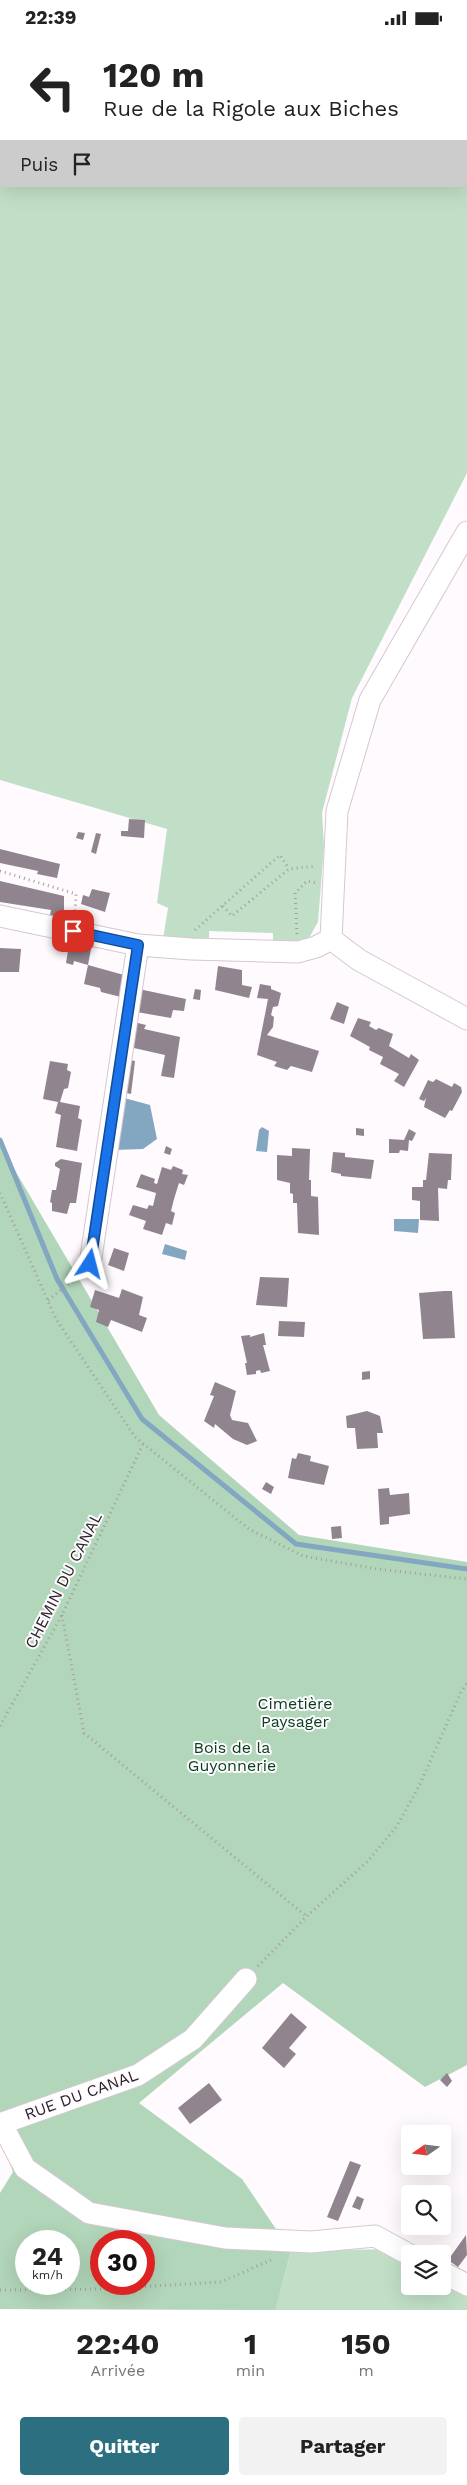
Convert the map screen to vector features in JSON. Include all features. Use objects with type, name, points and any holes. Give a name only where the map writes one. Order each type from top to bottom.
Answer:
[{"type":"street","points":[[331,939],[337,811],[370,700],[467,532]]},
{"type":"street","points":[[0,917],[138,945],[181,949],[298,952],[316,947],[331,939]]},
{"type":"street","points":[[331,939],[359,960],[467,1019]]},
{"type":"street","points":[[84,1271],[138,945]]},
{"type":"street","name":"RUE DU CANAL","points":[[1,2123],[138,2075],[193,2039],[246,1979]]},
{"type":"street","points":[[1,2123],[25,2168],[88,2213],[225,2238],[311,2242],[375,2236],[401,2250]]},
{"type":"street","points":[[451,2277],[467,2285]]},
{"type":"path","points":[[181,949],[188,936],[280,855],[289,869]]},
{"type":"path","points":[[223,905],[232,916],[289,869],[319,865]]},
{"type":"path","points":[[0,871],[76,894],[73,931]]},
{"type":"path","points":[[0,1193],[56,1319],[135,1437],[143,1444],[249,1529],[302,1556],[386,1571],[467,1579]]},
{"type":"path","points":[[48,1301],[84,1271]]},
{"type":"path","name":"CHEMIN DU CANAL","points":[[0,1726],[62,1615],[143,1444]]},
{"type":"path","points":[[62,1615],[84,1733],[306,1916]]},
{"type":"path","points":[[246,1979],[306,1916],[367,1862],[397,1826],[420,1784],[461,1692],[467,1683]]},
{"type":"path","points":[[0,2290],[102,2289],[221,2282],[275,2258]]},
{"type":"green space","points":[[0,187],[467,187],[467,473],[352,698],[322,813],[324,846],[318,922],[306,943],[273,944],[273,933],[209,931],[209,942],[163,939],[168,908],[157,903],[167,829],[0,780]]},
{"type":"green space","name":"Bois de la Guyonnerie","points":[[0,1145],[159,1415],[299,1535],[467,1562],[467,2065],[425,2087],[283,1983],[139,2103],[242,2179],[291,2251],[275,2310],[0,2309],[0,2193],[13,2172],[0,2136]]},
{"type":"green space","points":[[391,2249],[401,2255],[401,2295],[451,2295],[451,2284],[467,2294],[467,2310],[241,2310],[281,2288],[291,2251]]},
{"type":"water","points":[[117,1096],[150,1105],[157,1139],[143,1149],[113,1150]]},
{"type":"water","points":[[262,1127],[269,1131],[267,1152],[256,1151],[259,1130]]},
{"type":"water","points":[[394,1219],[419,1219],[418,1233],[394,1231]]},
{"type":"water","points":[[165,1244],[187,1251],[185,1260],[162,1254]]},
{"type":"building","points":[[129,819],[145,820],[144,838],[121,836],[121,831],[128,831]]},
{"type":"building","points":[[78,832],[85,833],[83,840],[76,838]]},
{"type":"building","points":[[96,833],[101,834],[96,854],[91,852]]},
{"type":"building","points":[[0,849],[60,864],[57,878],[37,874],[38,871],[0,863]]},
{"type":"building","points":[[0,881],[64,896],[64,918],[50,916],[51,910],[0,902]]},
{"type":"building","points":[[92,889],[110,893],[105,912],[81,904],[83,895],[89,897]]},
{"type":"building","points":[[77,946],[91,949],[88,965],[74,961],[73,965],[66,963],[68,951],[76,952]]},
{"type":"building","points":[[0,948],[21,949],[19,972],[0,972]]},
{"type":"building","points":[[88,965],[124,975],[121,997],[101,992],[100,988],[84,984]]},
{"type":"building","points":[[218,966],[242,970],[242,985],[252,987],[249,998],[215,990]]},
{"type":"building","points":[[260,984],[271,986],[271,989],[281,993],[278,1006],[273,1007],[271,1015],[274,1017],[273,1027],[267,1035],[319,1051],[312,1072],[291,1066],[287,1070],[274,1066],[277,1062],[257,1055],[268,999],[257,998]]},
{"type":"building","points":[[134,988],[186,999],[184,1011],[173,1010],[171,1018],[131,1011]]},
{"type":"building","points":[[195,989],[201,990],[200,1000],[193,999]]},
{"type":"building","points":[[337,1002],[349,1007],[344,1024],[330,1019]]},
{"type":"building","points":[[358,1018],[371,1022],[369,1026],[376,1030],[379,1028],[393,1034],[389,1046],[409,1058],[411,1054],[419,1060],[404,1087],[394,1081],[399,1074],[380,1064],[383,1057],[369,1050],[370,1047],[350,1036]]},
{"type":"building","points":[[130,1021],[146,1025],[144,1029],[180,1037],[174,1078],[161,1076],[165,1055],[125,1046]]},
{"type":"building","points":[[123,1059],[135,1061],[131,1094],[118,1091]]},
{"type":"building","points":[[50,1061],[68,1064],[67,1070],[71,1072],[68,1088],[64,1089],[60,1102],[80,1106],[78,1118],[82,1120],[77,1151],[56,1147],[61,1115],[55,1113],[58,1102],[43,1099]]},
{"type":"building","points":[[436,1079],[452,1087],[454,1083],[461,1087],[462,1092],[452,1111],[450,1110],[445,1118],[424,1107],[426,1098],[424,1101],[419,1099],[428,1080],[433,1082]]},
{"type":"building","points":[[356,1128],[364,1129],[364,1136],[356,1135]]},
{"type":"building","points":[[409,1129],[416,1133],[412,1141],[409,1140],[408,1151],[400,1150],[399,1153],[389,1153],[389,1139],[404,1140]]},
{"type":"building","points":[[166,1146],[172,1149],[170,1155],[164,1153]]},
{"type":"building","points":[[292,1148],[310,1149],[309,1180],[311,1180],[311,1196],[318,1197],[319,1235],[298,1233],[297,1203],[293,1203],[290,1183],[277,1180],[277,1155],[292,1156]]},
{"type":"building","points":[[333,1152],[345,1153],[345,1157],[374,1160],[371,1179],[341,1176],[341,1174],[331,1172]]},
{"type":"building","points":[[429,1153],[452,1154],[451,1180],[448,1180],[447,1189],[438,1188],[439,1221],[420,1220],[420,1201],[412,1200],[412,1187],[423,1187],[423,1180],[426,1180]]},
{"type":"building","points":[[61,1159],[82,1163],[76,1203],[70,1203],[67,1214],[52,1211],[52,1203],[50,1202],[52,1190],[56,1190],[60,1169],[55,1166],[55,1163]]},
{"type":"building","points":[[173,1166],[183,1170],[182,1174],[188,1175],[184,1185],[179,1183],[171,1211],[175,1213],[172,1225],[166,1223],[162,1235],[143,1229],[146,1221],[129,1215],[133,1205],[147,1209],[149,1205],[153,1206],[156,1193],[136,1187],[141,1174],[155,1179],[154,1183],[157,1184],[162,1167],[171,1170]]},
{"type":"building","points":[[114,1248],[129,1253],[124,1271],[108,1265]]},
{"type":"building","points":[[260,1277],[289,1278],[287,1307],[256,1305]]},
{"type":"building","points":[[122,1289],[143,1297],[139,1315],[147,1318],[142,1332],[111,1320],[108,1327],[96,1322],[99,1310],[90,1307],[95,1290],[119,1298]]},
{"type":"building","points":[[452,1291],[455,1338],[423,1339],[419,1293]]},
{"type":"building","points":[[279,1321],[305,1322],[304,1337],[278,1336]]},
{"type":"building","points":[[264,1333],[266,1345],[263,1345],[270,1371],[261,1373],[260,1370],[256,1371],[256,1374],[247,1375],[245,1363],[247,1363],[241,1336],[250,1335],[250,1337]]},
{"type":"building","points":[[370,1371],[370,1379],[362,1380],[362,1372]]},
{"type":"building","points":[[215,1382],[236,1391],[230,1415],[232,1420],[248,1423],[257,1441],[247,1445],[233,1439],[215,1424],[214,1428],[204,1421],[214,1396],[210,1395]]},
{"type":"building","points":[[367,1411],[380,1416],[383,1433],[377,1433],[378,1448],[357,1449],[355,1428],[347,1428],[346,1416]]},
{"type":"building","points":[[298,1453],[311,1456],[310,1461],[329,1466],[324,1485],[288,1478],[292,1458],[296,1459]]},
{"type":"building","points":[[266,1482],[274,1487],[271,1494],[262,1489]]},
{"type":"building","points":[[389,1488],[390,1495],[409,1493],[410,1514],[389,1517],[389,1524],[380,1525],[378,1489]]},
{"type":"building","points":[[341,1526],[342,1538],[332,1539],[331,1527]]},
{"type":"building","points":[[291,2013],[307,2027],[289,2048],[296,2054],[284,2068],[262,2048]]},
{"type":"building","points":[[447,2073],[452,2081],[447,2087],[440,2080]]},
{"type":"building","points":[[209,2083],[222,2100],[190,2124],[178,2108]]},
{"type":"building","points":[[350,2161],[361,2165],[338,2221],[327,2217]]},
{"type":"building","points":[[357,2196],[364,2199],[360,2210],[352,2207]]},
{"type":"building","points":[[466,2235],[467,2255],[458,2267],[451,2262],[451,2256]]},
{"type":"waterway","points":[[0,1140],[57,1279],[142,1419],[296,1544],[467,1569]]},
{"type":"route","points":[[73,931],[138,945],[129,1018],[90,1264]]},
{"type":"park label","name":"Cimetière Paysager","points":[[295,1712]]}]
